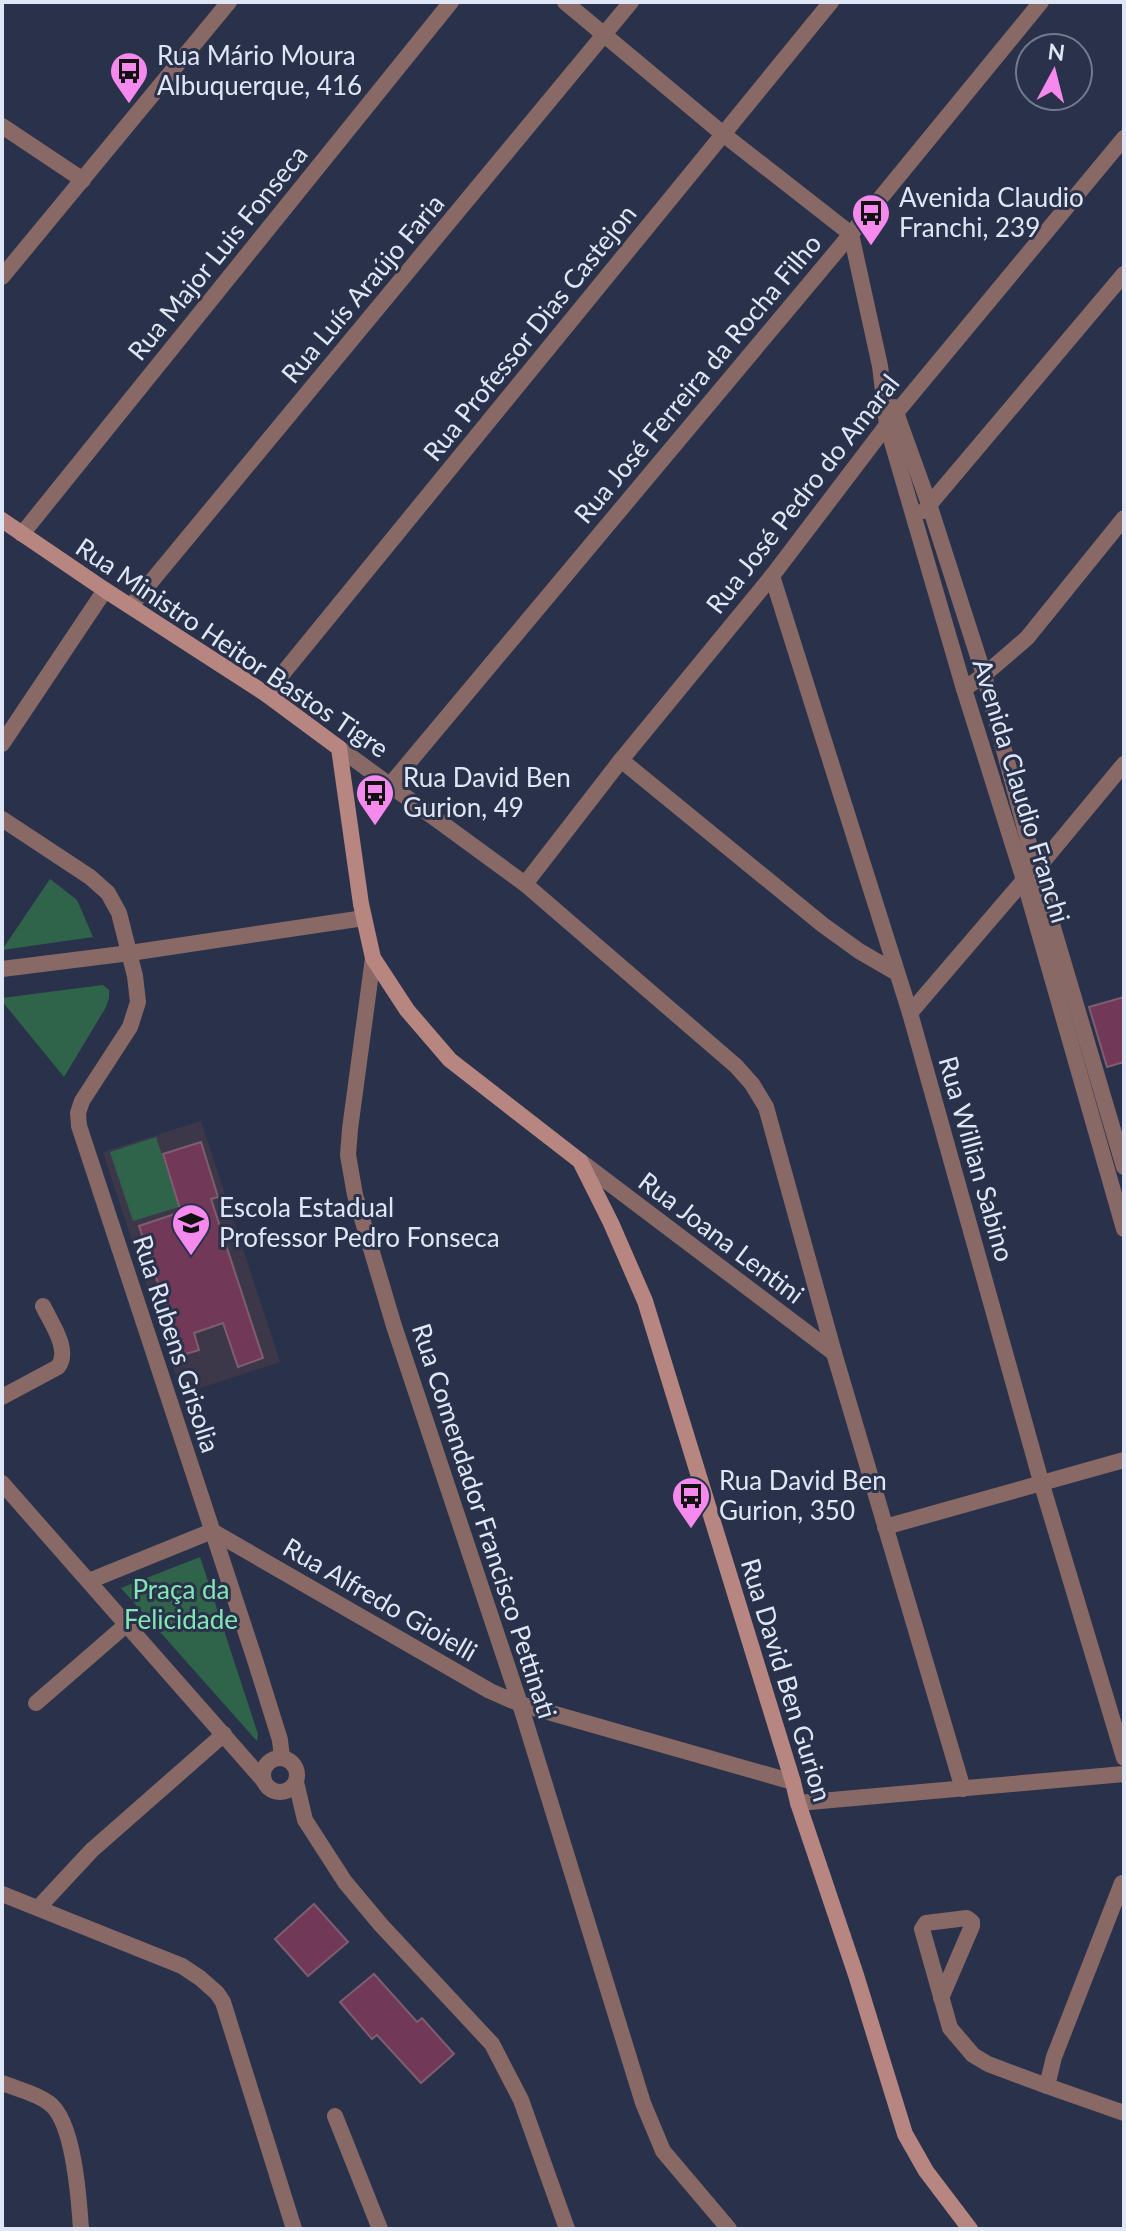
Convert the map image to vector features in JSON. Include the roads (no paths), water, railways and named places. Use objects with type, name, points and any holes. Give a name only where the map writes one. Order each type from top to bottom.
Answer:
[{"type":"street","points":[[2,277],[229,2]]},
{"type":"street","name":"Rua Major Luis Fonseca","points":[[22,534],[451,2]]},
{"type":"street","points":[[565,2],[723,134],[851,234]]},
{"type":"street","name":"Rua Luís Araújo Faria","points":[[131,606],[631,2]]},
{"type":"street","name":"Rua Professor Dias Castejon","points":[[266,694],[831,2]]},
{"type":"street","name":"Rua José Ferreira da Rocha Filho","points":[[390,785],[1041,2]]},
{"type":"street","points":[[2,126],[83,180]]},
{"type":"street","name":"Rua José Pedro do Amaral","points":[[525,884],[621,760],[772,576],[892,419],[1124,138]]},
{"type":"street","name":"Avenida Claudio Franchi","points":[[851,234],[916,522],[964,689],[1030,875],[1124,1167]]},
{"type":"street","points":[[916,522],[1124,274]]},
{"type":"street","name":"Avenida Claudio Franchi","points":[[892,419],[929,504],[984,675],[1030,875],[1124,1229]]},
{"type":"street","points":[[964,689],[1027,638],[1124,518]]},
{"type":"street","name":"Rua Ministro Heitor Bastos Tigre","points":[[2,520],[266,694],[525,884],[736,1066],[752,1084],[766,1107],[834,1353],[963,1789]]},
{"type":"street","name":"Rua Willian Sabino","points":[[772,576],[910,1013],[1042,1485],[1124,1758]]},
{"type":"street","points":[[2,744],[105,590]]},
{"type":"street","name":"Rua David Ben Gurion","points":[[339,748],[364,918],[373,958],[407,1010],[450,1060],[580,1161],[645,1301],[798,1803],[905,2134],[926,2171],[970,2229]]},
{"type":"street","points":[[621,760],[823,925],[897,973]]},
{"type":"street","points":[[910,1013],[1124,764]]},
{"type":"street","name":"Rua Rubens Grisolia","points":[[2,819],[90,877],[108,893],[119,913],[130,953],[138,1002],[130,1027],[82,1101],[78,1113],[79,1126],[263,1687],[280,1740],[282,1758]]},
{"type":"street","points":[[2,969],[364,918]]},
{"type":"street","name":"Rua Comendador Francisco Pettinati","points":[[373,958],[350,1129],[350,1172],[394,1326],[520,1704],[639,2091],[663,2151],[729,2229]]},
{"type":"street","name":"Rua Joana Lentini","points":[[580,1161],[834,1353]]},
{"type":"street","points":[[2,1397],[58,1367],[63,1361],[61,1345],[43,1306]]},
{"type":"street","points":[[885,1527],[1124,1460]]},
{"type":"street","points":[[2,1483],[246,1759],[305,1820],[345,1882],[492,2044],[521,2100],[567,2229]]},
{"type":"street","points":[[89,1581],[212,1531]]},
{"type":"street","name":"Rua Alfredo Gioielli","points":[[212,1531],[490,1691],[520,1704],[793,1782]]},
{"type":"street","points":[[36,1703],[127,1624]]},
{"type":"street","points":[[38,1908],[92,1850],[224,1734]]},
{"type":"street","points":[[282,1758],[294,1764],[298,1776],[286,1791],[267,1779],[269,1762],[282,1758]]},
{"type":"street","points":[[798,1803],[1124,1774]]},
{"type":"street","points":[[296,1782],[305,1820]]},
{"type":"street","points":[[1047,2086],[1054,2057],[1122,1883]]},
{"type":"street","points":[[3,1890],[38,1908],[182,1966],[217,1993],[223,2002],[294,2229]]},
{"type":"street","points":[[941,1998],[972,1926],[970,1919],[923,1925],[922,1929],[941,1998],[950,2028],[973,2055],[988,2064],[1124,2113]]},
{"type":"street","points":[[2,2083],[49,2103],[62,2121],[74,2163],[81,2229]]},
{"type":"street","points":[[335,2116],[380,2229]]},
{"type":"place","name":"Rua Mário Moura Albuquerque, 416","points":[[129,105]]},
{"type":"place","name":"Avenida Claudio Franchi, 239","points":[[871,247]]},
{"type":"place","name":"Rua David Ben Gurion, 49","points":[[375,827]]},
{"type":"place","name":"Escola Estadual Professor Pedro Fonseca","points":[[191,1257]]},
{"type":"place","name":"Rua David Ben Gurion, 350","points":[[691,1530]]},
{"type":"park label","name":"Praça da Felicidade","points":[[181,1605]]}]
